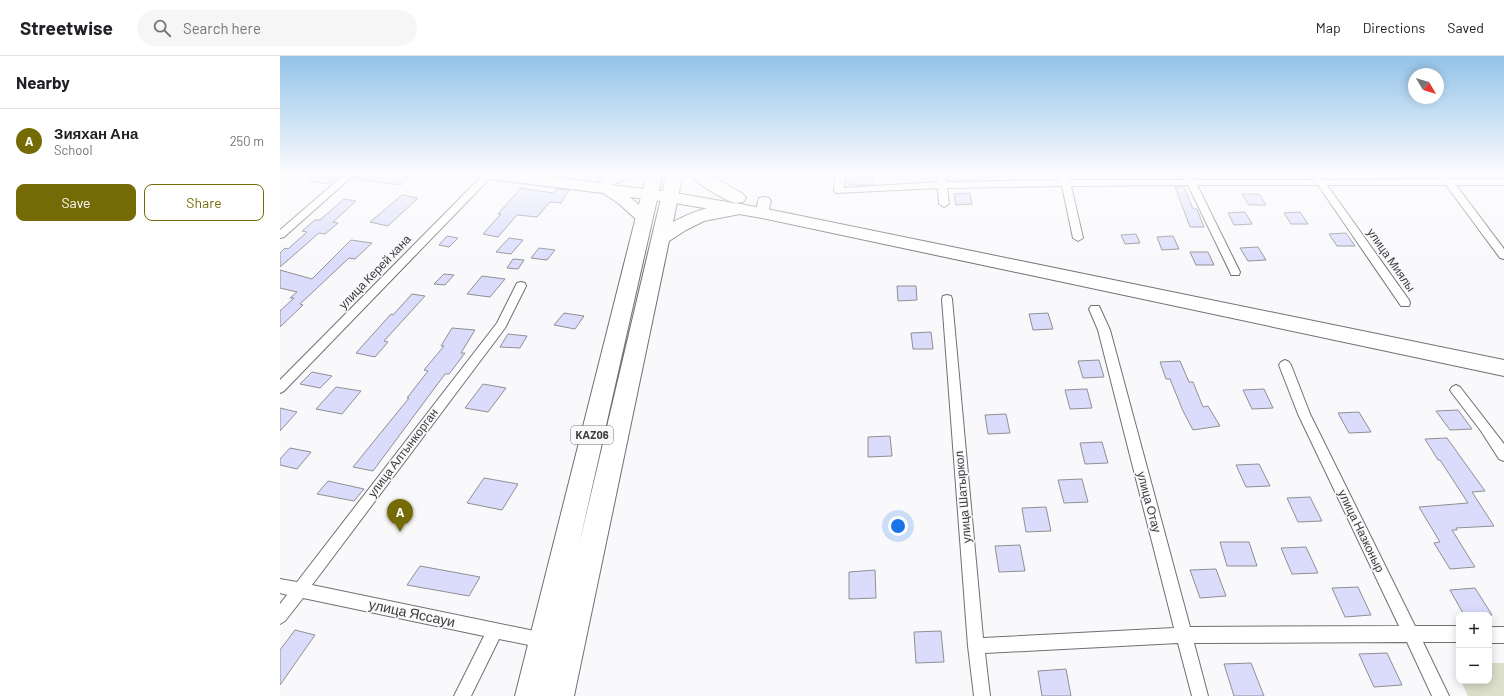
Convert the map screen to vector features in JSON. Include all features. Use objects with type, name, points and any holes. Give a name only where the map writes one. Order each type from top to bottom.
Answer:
[{"type":"highway","name":"KАZ06","points":[[530,696],[644,217],[652,203]]},
{"type":"highway","name":"KАZ06","points":[[559,696],[660,239],[661,203]]},
{"type":"highway","points":[[660,239],[682,222],[698,215],[716,211],[738,203]]},
{"type":"main road","points":[[627,203],[644,217]]},
{"type":"main road","points":[[738,203],[938,236],[1253,303],[1504,354]]},
{"type":"main road","points":[[763,207],[1260,318],[1439,353],[1504,368]]},
{"type":"street","points":[[280,235],[317,203]]},
{"type":"street","name":"улица Керей хана","points":[[280,388],[457,203]]},
{"type":"street","points":[[1070,203],[1078,238]]},
{"type":"street","points":[[1200,203],[1235,272]]},
{"type":"street","name":"улица Миялы","points":[[1335,203],[1405,303]]},
{"type":"street","points":[[1465,203],[1504,256]]},
{"type":"street","name":"улица Алтынкорган","points":[[280,616],[500,325],[521,286]]},
{"type":"street","name":"улица Шатыркол","points":[[947,298],[976,646],[982,696]]},
{"type":"street","name":"улица Отау","points":[[1095,308],[1104,330],[1200,696]]},
{"type":"street","name":"улица Назконыр","points":[[1285,365],[1304,414],[1441,696]]},
{"type":"street","points":[[1456,390],[1486,427],[1504,455]]},
{"type":"street","name":"улица Яссауи","points":[[280,586],[544,640]]},
{"type":"street","points":[[462,696],[495,631]]},
{"type":"street","points":[[976,646],[1184,635],[1456,634]]},
{"type":"street","points":[[1492,635],[1504,635]]},
{"type":"green space","points":[[1492,663],[1504,663],[1504,696],[1468,696],[1462,684],[1492,684]]},
{"type":"building","points":[[340,203],[354,203],[333,222],[338,223],[325,234],[319,233],[280,267],[280,253],[285,248],[288,249],[307,232],[302,231],[315,220],[320,220]]},
{"type":"building","points":[[393,203],[413,203],[388,226],[370,222]]},
{"type":"building","points":[[508,203],[549,203],[537,217],[517,215],[498,237],[483,234],[501,214],[498,214]]},
{"type":"building","points":[[956,203],[972,204],[956,205]]},
{"type":"building","points":[[1181,203],[1190,203],[1193,209],[1197,209],[1204,227],[1190,227]]},
{"type":"building","points":[[1248,203],[1265,203],[1266,205],[1249,205]]},
{"type":"building","points":[[1245,212],[1252,224],[1234,225],[1228,213]]},
{"type":"building","points":[[1300,212],[1308,224],[1291,224],[1284,213]]},
{"type":"building","points":[[1346,233],[1355,246],[1337,246],[1329,234]]},
{"type":"building","points":[[1136,234],[1140,243],[1125,244],[1121,235]]},
{"type":"building","points":[[447,236],[458,238],[449,247],[439,245]]},
{"type":"building","points":[[1173,236],[1179,249],[1162,250],[1157,237]]},
{"type":"building","points":[[509,238],[523,240],[511,254],[496,252]]},
{"type":"building","points":[[351,240],[372,243],[355,259],[349,258],[300,304],[303,305],[280,327],[280,311],[294,298],[290,298],[297,292],[280,288],[280,270],[312,279]]},
{"type":"building","points":[[1258,247],[1266,260],[1248,261],[1240,248]]},
{"type":"building","points":[[539,248],[555,250],[547,260],[531,258]]},
{"type":"building","points":[[1190,252],[1208,252],[1214,265],[1196,265]]},
{"type":"building","points":[[513,259],[524,260],[518,269],[507,268]]},
{"type":"building","points":[[444,274],[454,275],[445,285],[434,284]]},
{"type":"building","points":[[482,276],[505,279],[490,297],[467,294]]},
{"type":"building","points":[[897,286],[916,286],[917,300],[898,301]]},
{"type":"building","points":[[412,294],[425,296],[384,341],[388,342],[375,357],[356,353],[391,314],[393,315]]},
{"type":"building","points":[[564,313],[584,316],[575,329],[554,325]]},
{"type":"building","points":[[1048,313],[1053,329],[1033,330],[1029,314]]},
{"type":"building","points":[[452,328],[475,330],[461,353],[465,353],[449,374],[445,374],[373,471],[353,467],[409,398],[407,398],[428,371],[424,370],[444,346],[441,346]]},
{"type":"building","points":[[931,332],[933,349],[913,349],[911,333]]},
{"type":"building","points":[[508,334],[527,336],[520,348],[500,347]]},
{"type":"building","points":[[1099,360],[1104,377],[1083,378],[1078,361]]},
{"type":"building","points":[[1180,361],[1189,382],[1193,382],[1203,407],[1208,406],[1220,426],[1193,430],[1183,411],[1170,379],[1166,379],[1160,362]]},
{"type":"building","points":[[312,372],[332,376],[320,388],[300,384]]},
{"type":"building","points":[[483,384],[506,388],[488,412],[465,408]]},
{"type":"building","points":[[336,387],[361,391],[342,414],[316,409]]},
{"type":"building","points":[[1087,389],[1092,408],[1070,409],[1065,390]]},
{"type":"building","points":[[1264,389],[1273,408],[1252,409],[1243,390]]},
{"type":"building","points":[[280,408],[297,412],[280,431]]},
{"type":"building","points":[[1458,410],[1472,429],[1450,430],[1436,411]]},
{"type":"building","points":[[1359,412],[1371,432],[1349,433],[1338,413]]},
{"type":"building","points":[[1006,414],[1010,433],[988,434],[985,415]]},
{"type":"building","points":[[890,436],[892,456],[868,457],[868,437]]},
{"type":"building","points":[[1447,438],[1485,491],[1472,492],[1494,526],[1456,528],[1457,530],[1452,530],[1475,567],[1450,569],[1434,543],[1440,542],[1419,507],[1468,503],[1425,439]]},
{"type":"building","points":[[1102,442],[1108,463],[1085,464],[1080,443]]},
{"type":"building","points":[[290,448],[311,452],[297,469],[280,465],[280,459]]},
{"type":"building","points":[[1259,464],[1270,486],[1246,487],[1236,465]]},
{"type":"building","points":[[484,478],[518,484],[502,510],[467,503]]},
{"type":"building","points":[[1082,479],[1088,502],[1064,503],[1058,480]]},
{"type":"building","points":[[328,481],[364,489],[354,501],[317,494]]},
{"type":"building","points":[[1310,497],[1322,521],[1298,522],[1287,498]]},
{"type":"building","points":[[1046,507],[1051,531],[1026,532],[1022,508]]},
{"type":"building","points":[[1220,542],[1249,542],[1257,566],[1227,566]]},
{"type":"building","points":[[1020,545],[1025,571],[999,572],[995,546]]},
{"type":"building","points":[[1306,547],[1318,573],[1292,574],[1281,548]]},
{"type":"building","points":[[420,566],[480,577],[469,596],[407,585]]},
{"type":"building","points":[[1216,569],[1226,596],[1200,598],[1190,570]]},
{"type":"building","points":[[875,570],[876,598],[849,599],[849,572]]},
{"type":"building","points":[[1358,587],[1371,615],[1345,617],[1332,588]]},
{"type":"building","points":[[1475,588],[1490,612],[1462,612],[1450,590]]},
{"type":"building","points":[[295,630],[315,635],[280,685],[280,650]]},
{"type":"building","points":[[941,631],[944,662],[916,663],[914,632]]},
{"type":"building","points":[[1387,653],[1402,685],[1374,687],[1359,654]]},
{"type":"building","points":[[1251,663],[1264,696],[1234,696],[1224,664]]},
{"type":"building","points":[[1066,669],[1071,696],[1042,696],[1038,671]]},
{"type":"place","name":"Зияхан Ана","points":[[400,532]]}]
